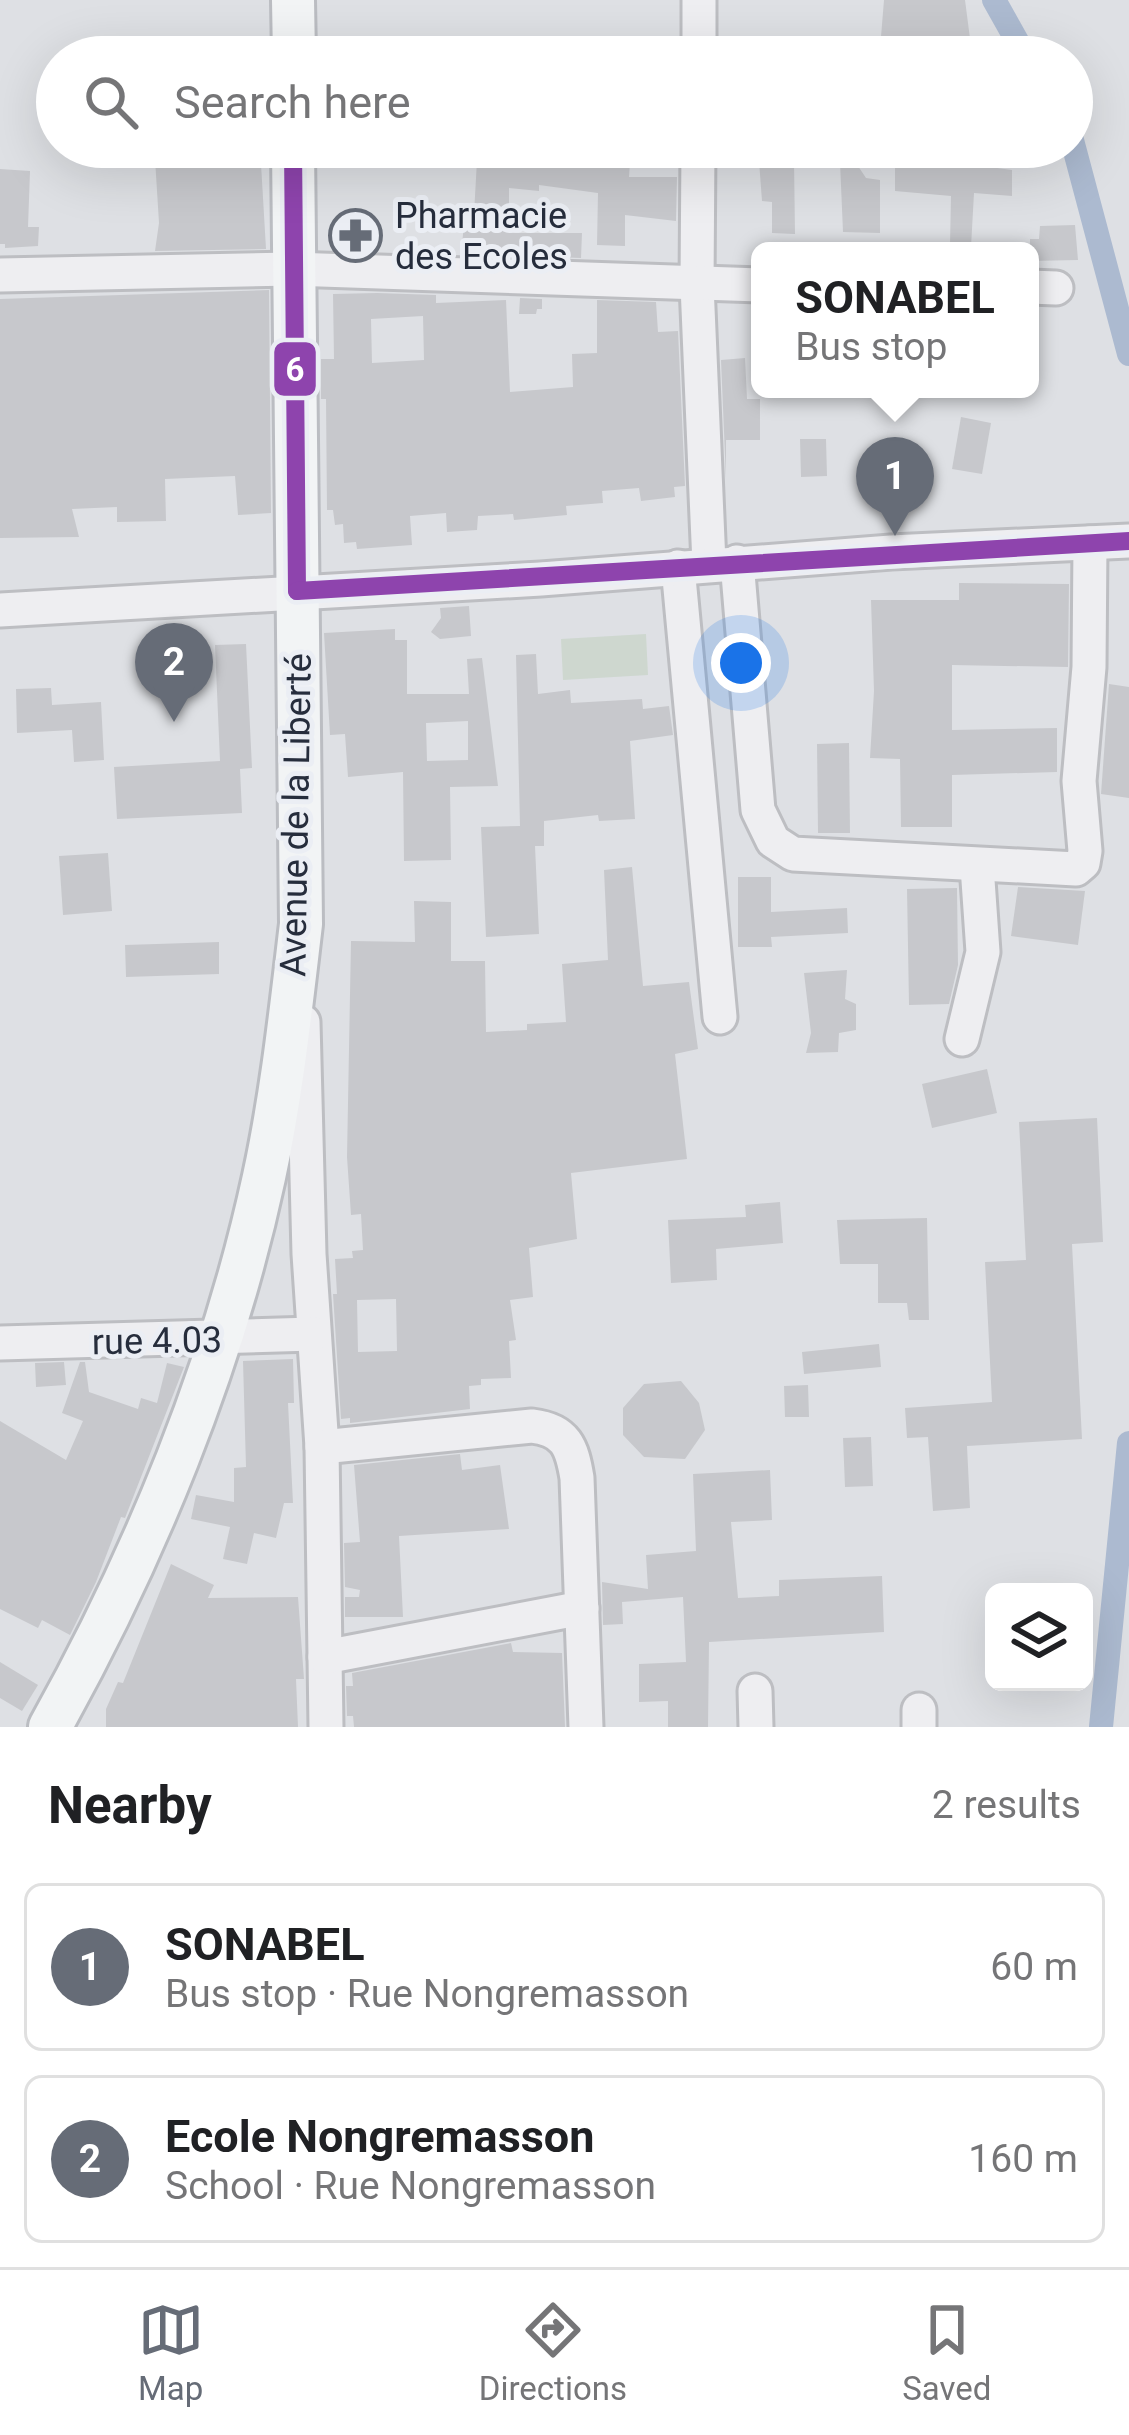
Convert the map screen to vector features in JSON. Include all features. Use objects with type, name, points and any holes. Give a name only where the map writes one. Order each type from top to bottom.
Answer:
[{"type":"main road","points":[[293,0],[294,36]]},
{"type":"main road","name":"Avenue de la Liberté","points":[[50,1727],[90,1654],[173,1466],[219,1339],[264,1176],[301,924],[293,168]]},
{"type":"street","points":[[699,0],[699,36]]},
{"type":"street","points":[[698,168],[720,1017]]},
{"type":"street","points":[[0,274],[292,269],[751,285]]},
{"type":"street","points":[[0,610],[1129,541]]},
{"type":"street","points":[[708,564],[758,811],[772,841],[793,854],[1076,869],[1085,851],[1079,781],[1089,668],[1090,543]]},
{"type":"street","points":[[962,1039],[983,952],[977,866]]},
{"type":"street","points":[[301,924],[322,1447],[326,1727]]},
{"type":"street","name":"rue 4.03","points":[[5,1351],[314,1334]]},
{"type":"street","points":[[322,1447],[532,1426],[561,1434],[572,1447],[578,1478],[586,1727]]},
{"type":"street","points":[[325,1657],[582,1608]]},
{"type":"street","points":[[755,1691],[756,1727]]},
{"type":"shaded area","points":[[646,634],[648,675],[563,680],[561,639]]},
{"type":"building","points":[[884,0],[965,0],[970,36],[881,36]]},
{"type":"building","points":[[156,168],[261,168],[266,249],[155,251],[159,223]]},
{"type":"building","points":[[477,168],[630,168],[629,177],[677,177],[676,221],[625,215],[625,246],[597,245],[598,193],[539,185],[539,191],[509,188],[509,233],[582,233],[581,258],[489,255],[488,249],[462,244],[465,215],[474,214]]},
{"type":"building","points":[[760,168],[794,168],[795,234],[772,233],[772,202],[762,201]]},
{"type":"building","points":[[840,168],[859,168],[866,178],[880,180],[880,233],[843,232]]},
{"type":"building","points":[[895,168],[1012,170],[1012,196],[974,193],[971,242],[950,242],[951,196],[895,191]]},
{"type":"building","points":[[0,169],[30,171],[28,227],[39,227],[38,246],[5,248],[0,244]]},
{"type":"building","points":[[1075,225],[1078,260],[1039,261],[1039,242],[1030,239],[1039,239],[1040,226]]},
{"type":"building","points":[[269,290],[271,513],[238,515],[235,476],[165,479],[166,521],[117,522],[117,507],[72,509],[79,537],[0,538],[0,299]]},
{"type":"building","points":[[333,294],[436,295],[436,303],[506,300],[510,392],[573,387],[572,354],[597,353],[597,300],[656,302],[658,332],[678,331],[685,486],[674,487],[675,497],[641,501],[639,488],[602,491],[603,503],[566,506],[567,515],[514,520],[513,514],[478,516],[477,530],[447,532],[446,513],[410,516],[412,545],[357,549],[356,542],[344,543],[343,524],[335,525],[333,510],[327,510],[326,399],[321,399],[321,359],[334,359]],"holes":[[[423,316],[424,360],[372,363],[371,319]]]},
{"type":"building","points":[[520,298],[542,299],[542,309],[536,314],[519,314]]},
{"type":"building","points":[[745,358],[747,399],[760,399],[760,440],[726,440],[726,479],[721,360]]},
{"type":"building","points":[[961,417],[991,423],[982,474],[952,469]]},
{"type":"building","points":[[800,439],[826,439],[827,476],[801,477]]},
{"type":"building","points":[[925,452],[929,483],[888,489],[883,458]]},
{"type":"building","points":[[959,583],[1069,584],[1068,667],[952,665],[952,730],[1057,728],[1057,772],[952,775],[952,827],[901,827],[900,759],[870,758],[871,600],[959,600]]},
{"type":"building","points":[[469,606],[471,636],[440,639],[431,632],[441,618],[440,608]]},
{"type":"building","points":[[395,629],[395,640],[407,640],[407,694],[469,694],[467,659],[482,658],[498,786],[450,787],[451,860],[404,861],[403,772],[348,777],[345,734],[330,735],[324,633]],"holes":[[[468,721],[468,760],[427,761],[426,723]]]},
{"type":"building","points":[[246,644],[252,768],[240,769],[242,813],[117,819],[114,767],[220,761],[215,645]]},
{"type":"building","points":[[536,654],[538,694],[570,690],[571,703],[642,699],[643,709],[669,706],[673,735],[630,741],[635,819],[599,821],[598,815],[544,821],[544,846],[535,846],[539,934],[486,937],[481,827],[520,826],[516,655]]},
{"type":"building","points":[[1109,684],[1129,687],[1129,798],[1101,794]]},
{"type":"building","points":[[51,688],[52,705],[101,702],[104,760],[74,762],[72,730],[17,733],[16,689]]},
{"type":"building","points":[[849,743],[850,833],[818,833],[817,744]]},
{"type":"building","points":[[108,853],[112,911],[63,915],[59,856]]},
{"type":"building","points":[[632,867],[643,986],[689,982],[698,1049],[675,1054],[687,1159],[571,1173],[577,1239],[529,1248],[533,1297],[510,1300],[516,1340],[509,1341],[511,1378],[481,1379],[481,1385],[469,1386],[470,1409],[350,1423],[350,1418],[341,1419],[335,1259],[353,1258],[352,1251],[363,1250],[361,1214],[351,1215],[347,1157],[351,941],[415,942],[414,901],[451,902],[451,961],[485,961],[486,1032],[566,1022],[562,964],[608,960],[604,870]],"holes":[[[396,1299],[397,1351],[358,1352],[357,1300]]]},
{"type":"building","points":[[738,877],[771,877],[771,912],[847,908],[848,933],[771,937],[772,947],[738,947]]},
{"type":"building","points":[[1018,887],[1085,891],[1078,945],[1011,936]]},
{"type":"building","points":[[957,888],[958,965],[949,1004],[909,1005],[907,889]]},
{"type":"building","points":[[219,942],[219,974],[126,977],[125,945]]},
{"type":"building","points":[[847,970],[845,999],[856,1004],[856,1030],[839,1033],[838,1052],[806,1053],[811,1033],[804,973]]},
{"type":"building","points":[[987,1069],[997,1113],[932,1128],[922,1084]]},
{"type":"building","points":[[1097,1118],[1103,1242],[1072,1244],[1082,1439],[967,1446],[970,1508],[933,1511],[928,1437],[907,1438],[905,1408],[992,1402],[985,1262],[1026,1260],[1019,1122]]},
{"type":"building","points":[[780,1202],[783,1243],[716,1249],[717,1280],[671,1283],[668,1220],[746,1217],[745,1205]]},
{"type":"building","points":[[927,1218],[929,1320],[909,1320],[907,1303],[878,1303],[878,1264],[840,1264],[837,1220]]},
{"type":"building","points":[[879,1344],[881,1367],[804,1374],[802,1352]]},
{"type":"building","points":[[293,1359],[294,1403],[288,1403],[293,1503],[284,1503],[276,1538],[254,1533],[247,1564],[223,1559],[230,1527],[191,1519],[196,1495],[234,1502],[234,1468],[246,1467],[243,1361]]},
{"type":"building","points":[[64,1362],[66,1385],[36,1387],[35,1363]]},
{"type":"building","points":[[80,1362],[85,1362],[89,1392],[138,1409],[141,1398],[157,1403],[167,1363],[184,1367],[125,1518],[121,1517],[70,1635],[42,1620],[38,1628],[0,1609],[0,1421],[66,1460],[83,1421],[62,1413]]},
{"type":"building","points":[[681,1381],[699,1403],[705,1430],[685,1459],[644,1457],[623,1435],[623,1408],[644,1384]]},
{"type":"building","points":[[808,1385],[809,1417],[785,1417],[784,1386]]},
{"type":"building","points":[[871,1437],[873,1486],[845,1487],[843,1438]]},
{"type":"building","points":[[460,1454],[462,1470],[500,1465],[509,1529],[399,1536],[403,1617],[345,1617],[345,1597],[359,1597],[360,1590],[345,1587],[344,1543],[360,1542],[354,1465]]},
{"type":"building","points":[[770,1470],[772,1520],[731,1522],[738,1598],[779,1596],[779,1580],[882,1576],[884,1632],[709,1642],[708,1727],[668,1727],[668,1701],[639,1702],[639,1664],[686,1662],[683,1597],[622,1602],[623,1624],[603,1625],[602,1582],[648,1589],[646,1555],[696,1551],[693,1474]]},
{"type":"building","points":[[171,1564],[214,1585],[208,1598],[298,1597],[304,1679],[296,1679],[298,1727],[106,1727],[106,1709],[118,1682],[123,1683]]},
{"type":"building","points":[[511,1643],[513,1652],[562,1653],[565,1727],[354,1727],[353,1716],[347,1716],[346,1686],[353,1686],[352,1673]]},
{"type":"building","points":[[0,1662],[38,1685],[22,1711],[0,1698]]},
{"type":"waterway","points":[[994,0],[1014,36]]},
{"type":"waterway","points":[[1079,168],[1129,354]]},
{"type":"waterway","points":[[1101,1727],[1129,1443]]},
{"type":"transit line","name":"6","points":[[293,168],[297,591]]},
{"type":"transit line","name":"6","points":[[297,591],[1129,541]]},
{"type":"place","name":"Pharmacie des Ecoles","points":[[356,236]]},
{"type":"place","name":"SONABEL","points":[[895,536]]},
{"type":"place","name":"Ecole Nongremasson","points":[[174,722]]}]
